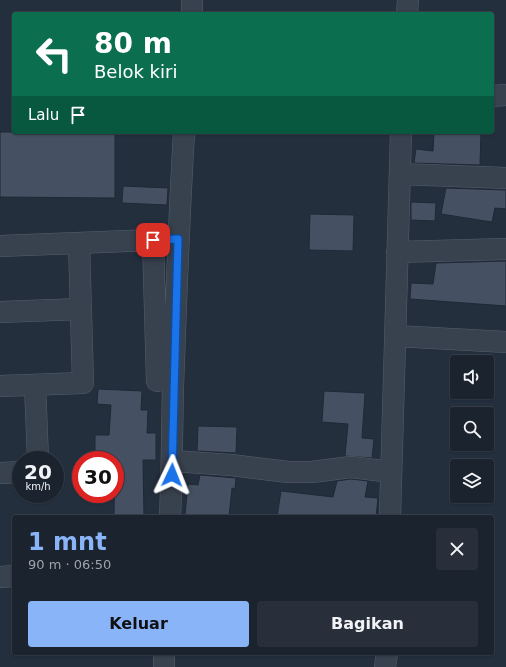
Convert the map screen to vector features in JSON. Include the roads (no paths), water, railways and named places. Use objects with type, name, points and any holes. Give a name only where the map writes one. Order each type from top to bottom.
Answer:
[{"type":"street","points":[[192,0],[192,12]]},
{"type":"street","points":[[407,12],[408,0]]},
{"type":"street","points":[[494,96],[506,95]]},
{"type":"street","points":[[170,515],[173,461],[173,389],[178,239],[184,134]]},
{"type":"street","points":[[390,515],[401,134]]},
{"type":"street","points":[[400,174],[506,178]]},
{"type":"street","points":[[0,246],[178,239]]},
{"type":"street","points":[[153,240],[157,381]]},
{"type":"street","points":[[0,386],[83,383],[79,243]]},
{"type":"street","points":[[397,252],[506,248]]},
{"type":"street","points":[[0,312],[81,309]]},
{"type":"street","points":[[396,336],[506,342]]},
{"type":"street","points":[[35,385],[38,451]]},
{"type":"street","points":[[173,461],[231,465],[288,472],[312,472],[351,467],[391,472]]},
{"type":"street","points":[[0,473],[12,472]]},
{"type":"street","points":[[0,577],[12,576]]},
{"type":"street","points":[[164,655],[164,667]]},
{"type":"street","points":[[385,667],[386,655]]}]
